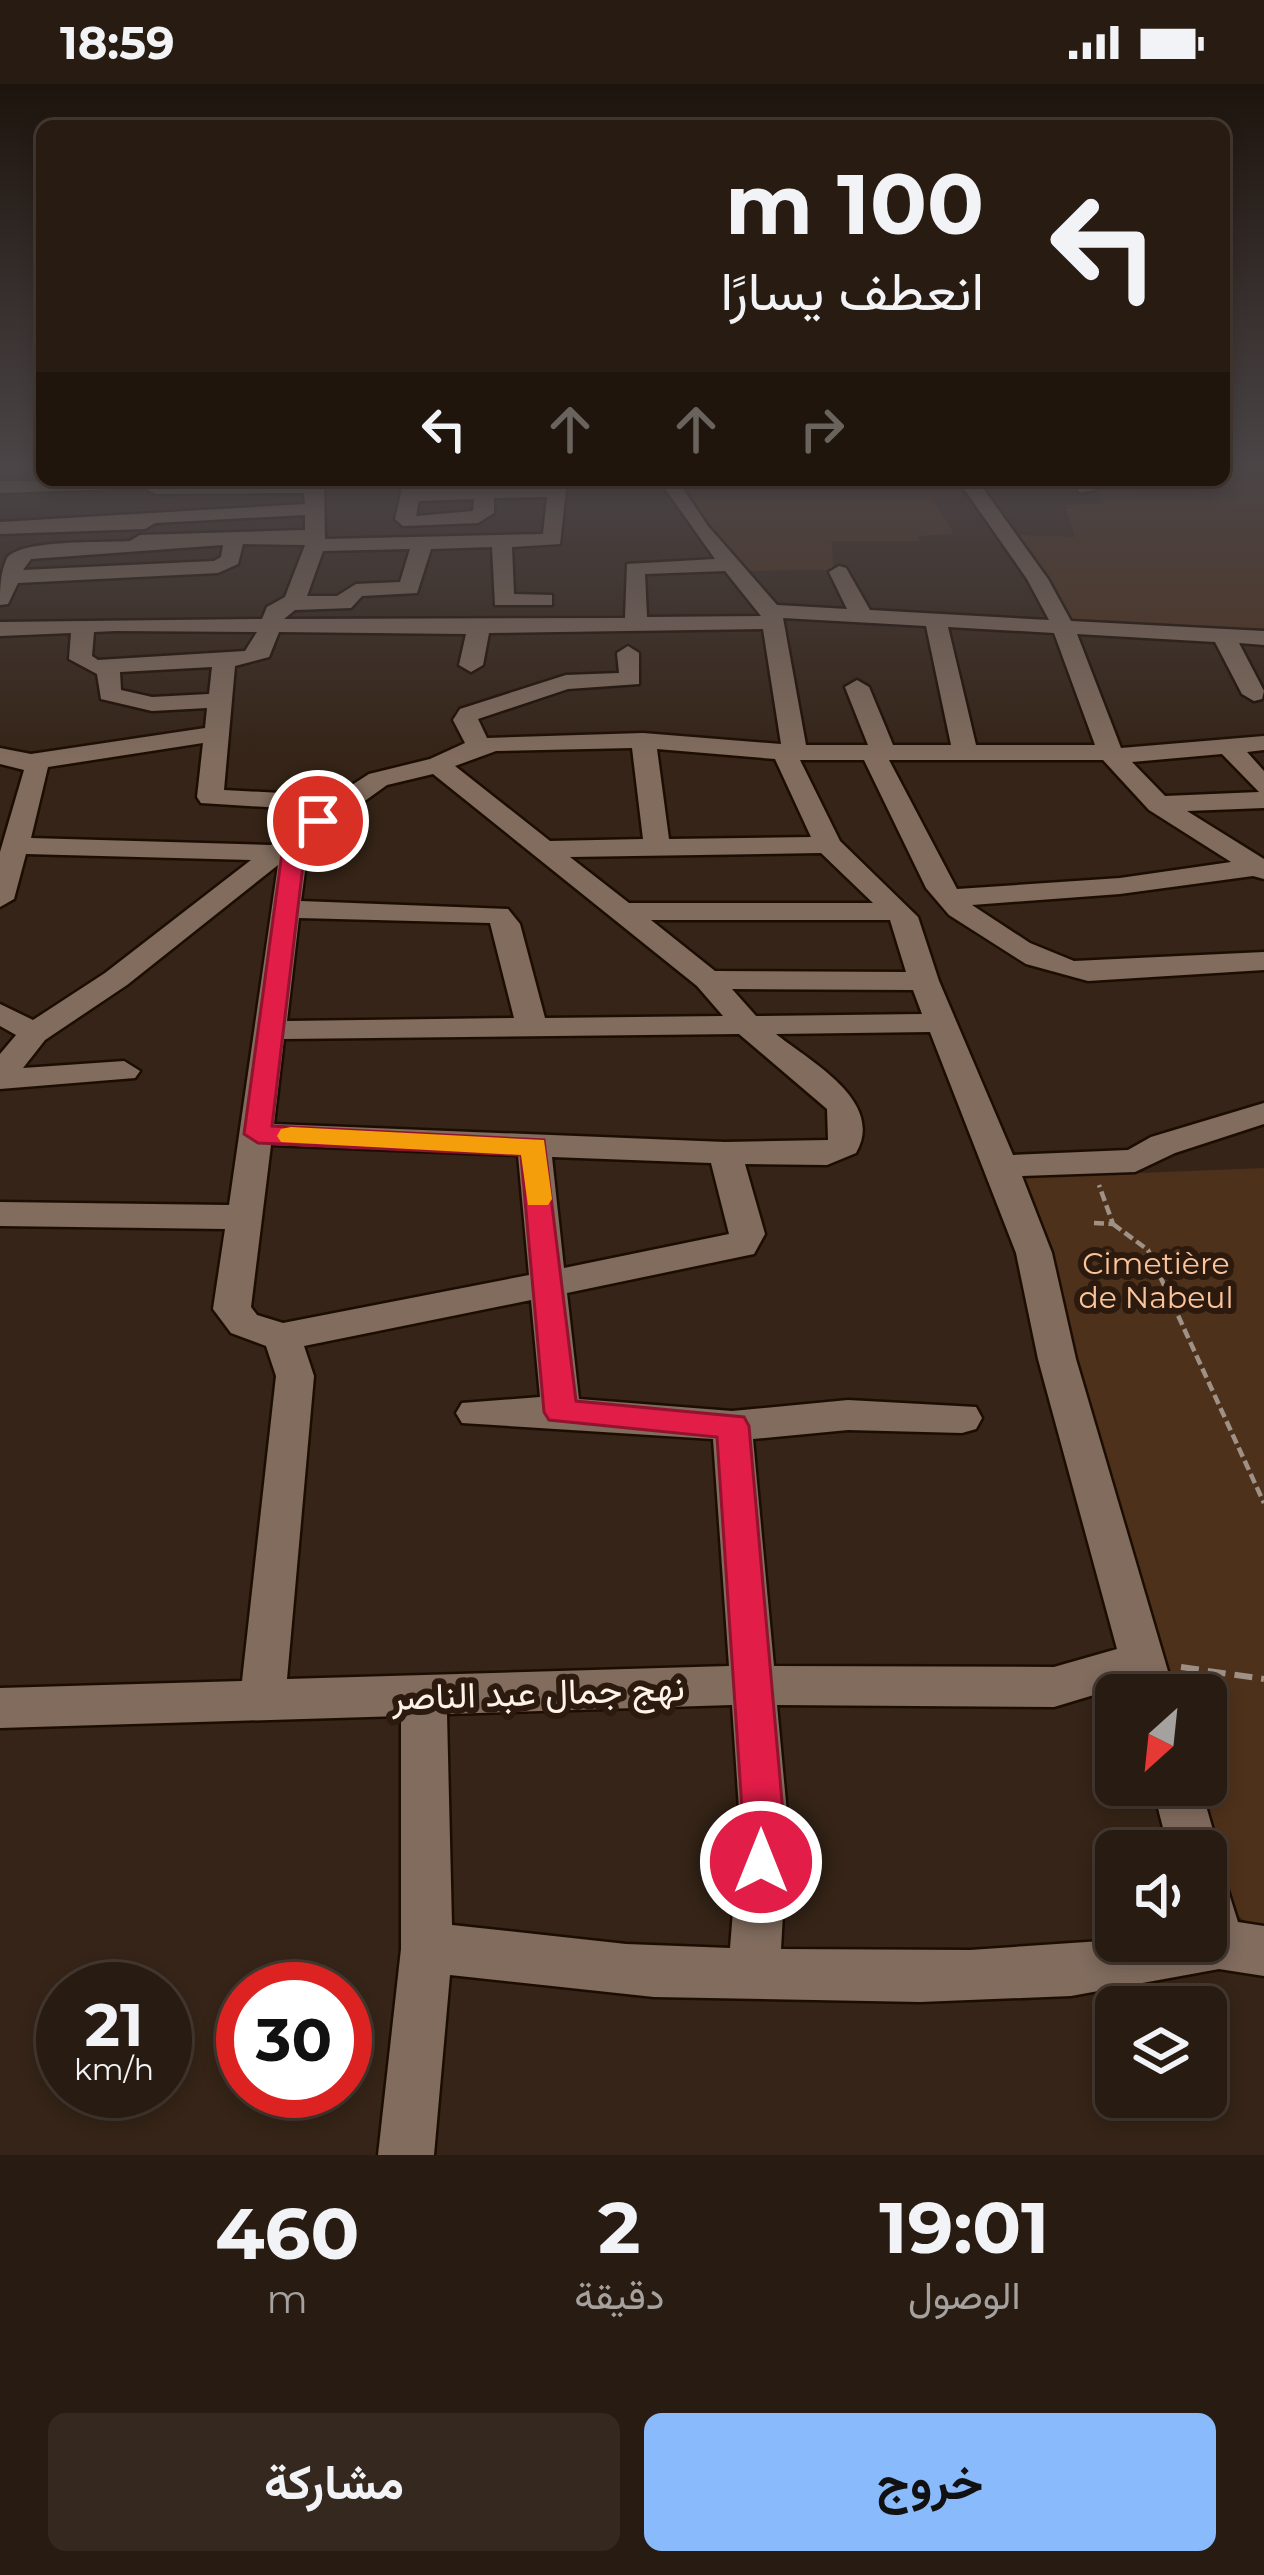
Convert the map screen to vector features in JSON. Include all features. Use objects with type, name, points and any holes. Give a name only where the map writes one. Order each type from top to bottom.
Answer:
[{"type":"street","points":[[16,564],[0,601],[16,608],[121,605],[116,624]]},
{"type":"street","points":[[128,580],[133,564]]},
{"type":"street","points":[[11,578],[128,580],[227,564]]},
{"type":"street","points":[[292,603],[306,564]]},
{"type":"street","points":[[83,625],[80,659],[108,668],[258,655],[278,609],[292,603],[343,603],[356,590],[409,588],[416,564]]},
{"type":"street","points":[[502,564],[503,600],[544,564]]},
{"type":"street","points":[[531,564],[541,571],[559,647]]},
{"type":"street","points":[[636,624],[634,568],[734,564],[771,616],[790,752],[828,845],[901,914],[923,981],[1034,1253],[1057,1359],[1147,1674]]},
{"type":"street","points":[[1026,564],[1061,624],[1112,755],[1158,804],[1260,869]]},
{"type":"street","points":[[839,572],[862,616]]},
{"type":"street","points":[[479,746],[466,720],[470,714],[559,647],[636,624],[862,616],[1264,638]]},
{"type":"street","points":[[936,621],[965,753]]},
{"type":"street","points":[[0,629],[116,624],[479,627],[559,647],[631,679],[628,653]]},
{"type":"street","points":[[471,665],[479,627]]},
{"type":"street","points":[[1224,637],[1254,694]]},
{"type":"street","points":[[224,661],[210,796],[340,804]]},
{"type":"street","points":[[108,668],[109,694],[152,704],[220,700]]},
{"type":"street","points":[[857,687],[878,753],[936,882],[954,904],[1069,970],[1264,961]]},
{"type":"street","points":[[152,704],[153,738]]},
{"type":"street","points":[[0,756],[32,762],[101,754],[153,738],[215,735]]},
{"type":"street","points":[[643,740],[657,847]]},
{"type":"street","points":[[0,1077],[34,1034],[116,979],[340,804],[378,779],[438,765],[479,746],[643,740],[790,752],[1112,755],[1264,743]]},
{"type":"street","points":[[1228,746],[1264,786]]},
{"type":"street","points":[[0,899],[12,835],[38,770],[32,762]]},
{"type":"street","points":[[258,1134],[725,1153],[827,1154],[844,1144],[842,1105],[750,1028],[708,980],[438,765]]},
{"type":"street","points":[[1158,804],[1264,800]]},
{"type":"street","points":[[12,835],[286,846]]},
{"type":"street","points":[[538,848],[828,845]]},
{"type":"street","points":[[286,846],[286,909],[272,1030],[232,1309],[244,1324],[281,1337],[741,1245],[747,1234],[725,1153]]},
{"type":"street","points":[[620,912],[901,914],[1260,869]]},
{"type":"street","points":[[286,909],[498,915],[509,932],[532,1028]]},
{"type":"street","points":[[708,980],[923,981]]},
{"type":"street","points":[[0,1013],[34,1034]]},
{"type":"street","points":[[272,1030],[941,1023]]},
{"type":"street","points":[[0,1077],[124,1071]]},
{"type":"street","points":[[1001,1166],[1135,1161],[1163,1145],[1257,1122]]},
{"type":"street","points":[[534,1146],[561,1412]]},
{"type":"street","points":[[0,1214],[243,1217]]},
{"type":"street","points":[[263,1698],[295,1376],[281,1337]]},
{"type":"street","points":[[476,1413],[561,1412],[732,1426],[848,1415],[962,1418]]},
{"type":"street","points":[[732,1426],[764,1824],[754,1974]]},
{"type":"street","name":"نهج جمال عبد الناصر","points":[[0,1708],[750,1685],[1054,1687],[1095,1683]]},
{"type":"street","points":[[406,2155],[427,1949],[424,1698]]},
{"type":"street","points":[[427,1949],[527,1954],[601,1966],[951,1977],[1094,1968],[1241,1948]]},
{"type":"path","points":[[1098,1183],[1113,1224],[1148,1250],[1264,1502]]},
{"type":"path","points":[[1094,1223],[1113,1224]]},
{"type":"path","points":[[1227,1679],[1264,1679]]},
{"type":"green space","points":[[739,564],[833,564],[834,570],[748,571]]},
{"type":"green space","points":[[1036,564],[1264,564],[1264,635],[1070,622]]},
{"type":"green space","name":"Cimetière de Nabeul","points":[[1264,1168],[1264,1936],[1227,1907],[1227,1830],[1199,1830],[1191,1806],[1227,1806],[1227,1674],[1153,1674],[1016,1178]]},
{"type":"slow traffic","points":[[291,1136],[534,1146],[538,1199]]},
{"type":"route","points":[[318,821],[296,838],[258,1134],[534,1146],[561,1412],[732,1426],[764,1824],[761,1862]]}]
